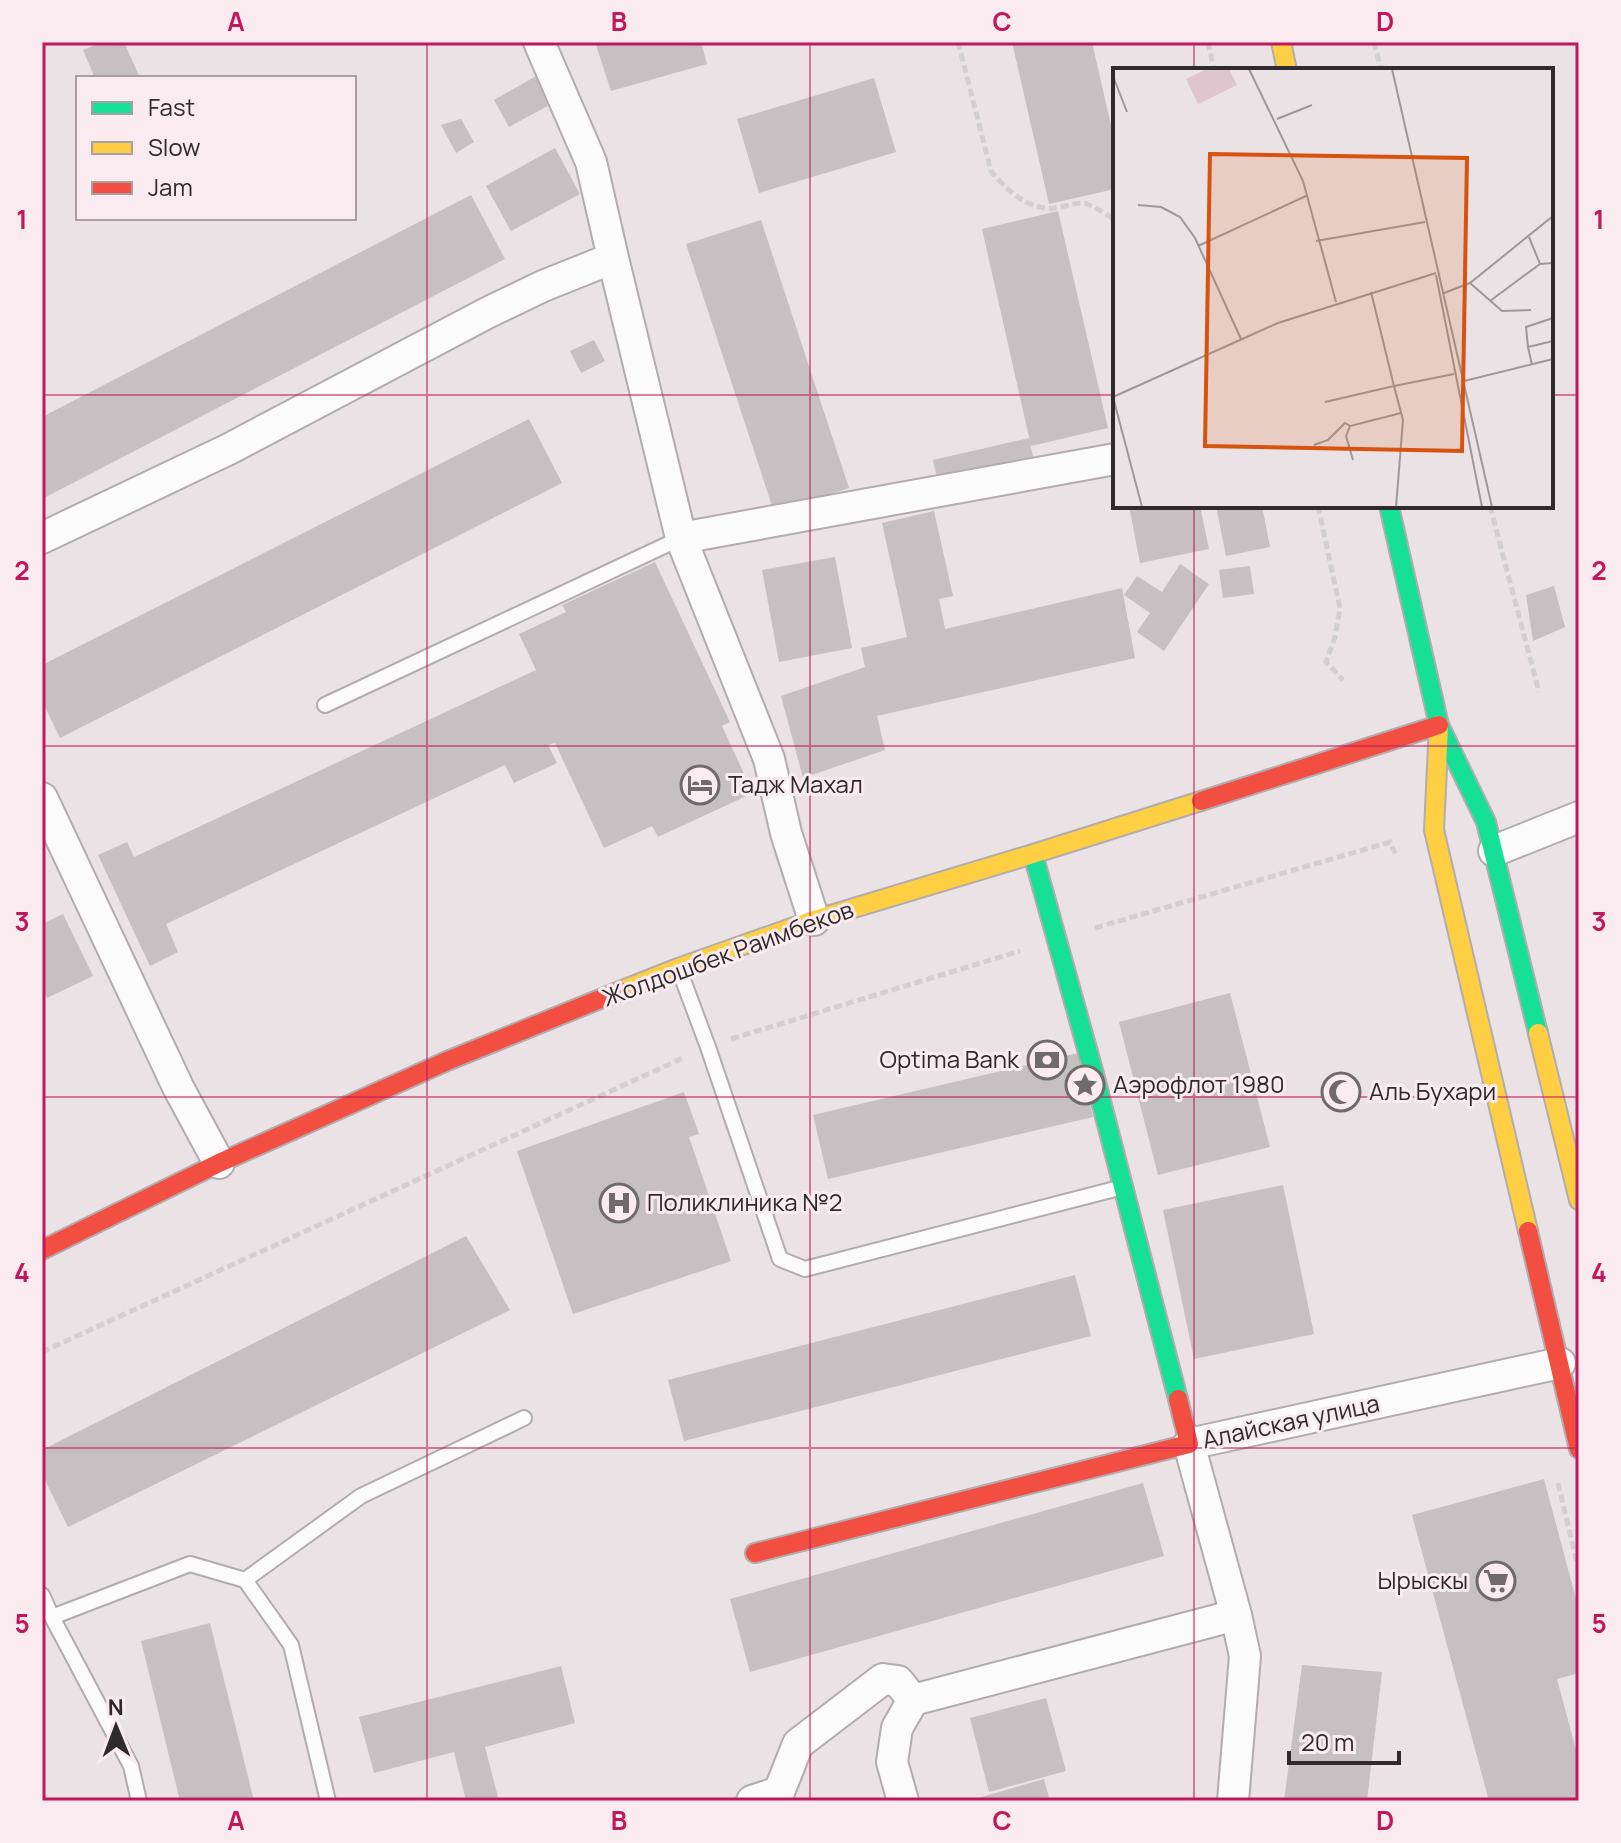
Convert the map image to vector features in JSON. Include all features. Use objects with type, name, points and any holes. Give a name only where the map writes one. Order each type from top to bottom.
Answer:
[{"type":"main road","points":[[1281,42],[1287,68]]},
{"type":"main road","points":[[1389,508],[1439,725],[1486,822],[1494,851],[1579,1200]]},
{"type":"main road","points":[[1439,725],[1434,830],[1579,1449]]},
{"type":"main road","name":"Жолдошбек Раимбеков","points":[[42,1250],[219,1163],[447,1061],[678,968],[814,920],[1439,725]]},
{"type":"main road","points":[[755,1553],[1189,1444],[1124,1187],[1033,854]]},
{"type":"street","points":[[539,42],[591,162],[681,538],[769,759],[786,833],[814,920]]},
{"type":"street","points":[[42,538],[229,449],[487,313],[613,258]]},
{"type":"street","points":[[681,538],[1113,459]]},
{"type":"street","points":[[42,798],[178,1087],[219,1163]]},
{"type":"street","points":[[1494,851],[1579,817]]},
{"type":"street","name":"Алайская улица","points":[[1233,1801],[1245,1656],[1189,1444],[1560,1363]]},
{"type":"street","points":[[903,1801],[892,1762],[897,1728],[913,1700],[1236,1615]]},
{"type":"street","points":[[752,1801],[779,1792],[798,1744],[883,1679],[898,1681],[913,1700]]},
{"type":"lane","points":[[325,705],[681,538]]},
{"type":"lane","points":[[678,968],[780,1259],[805,1269],[1124,1187]]},
{"type":"lane","points":[[245,1580],[361,1496],[524,1418]]},
{"type":"lane","points":[[52,1617],[190,1564],[245,1580],[291,1645],[328,1801]]},
{"type":"lane","points":[[42,1595],[131,1766],[139,1801]]},
{"type":"path","points":[[958,42],[991,171],[1002,184],[1037,207],[1085,203],[1113,219]]},
{"type":"path","points":[[1208,42],[1214,68]]},
{"type":"path","points":[[1374,42],[1380,68]]},
{"type":"path","points":[[1318,508],[1340,608],[1335,637],[1326,662],[1343,680]]},
{"type":"path","points":[[1491,508],[1539,692]]},
{"type":"path","points":[[42,1352],[708,1047],[1058,939],[1390,842]]},
{"type":"building","points":[[103,42],[124,42],[139,76],[94,76],[83,50]]},
{"type":"building","points":[[595,42],[701,42],[707,64],[611,91]]},
{"type":"building","points":[[1012,42],[1092,42],[1113,134],[1113,189],[1049,204]]},
{"type":"building","points":[[538,75],[553,103],[509,127],[494,100]]},
{"type":"building","points":[[874,78],[896,152],[759,193],[737,119]]},
{"type":"building","points":[[461,119],[474,142],[456,153],[441,125]]},
{"type":"building","points":[[555,148],[580,194],[511,231],[486,186]]},
{"type":"building","points":[[471,195],[505,259],[42,499],[42,417]]},
{"type":"building","points":[[1058,211],[1108,428],[1031,446],[982,229]]},
{"type":"building","points":[[761,220],[849,488],[774,512],[686,244]]},
{"type":"building","points":[[594,340],[605,361],[581,373],[570,351]]},
{"type":"building","points":[[529,419],[562,483],[60,738],[42,701],[42,665]]},
{"type":"building","points":[[1029,438],[1035,465],[939,487],[933,460]]},
{"type":"building","points":[[1129,508],[1200,508],[1209,549],[1140,563]]},
{"type":"building","points":[[1216,508],[1262,508],[1270,547],[1226,556]]},
{"type":"building","points":[[934,511],[953,596],[939,599],[945,629],[1122,588],[1135,658],[877,716],[885,750],[803,778],[781,696],[865,667],[861,648],[907,637],[882,523]]},
{"type":"building","points":[[835,557],[852,648],[779,662],[762,570]]},
{"type":"building","points":[[655,562],[730,722],[722,726],[753,793],[658,837],[652,826],[604,848],[555,743],[548,745],[557,763],[514,783],[505,765],[166,924],[178,952],[150,966],[98,855],[127,842],[134,857],[536,670],[519,634],[566,612],[562,605]]},
{"type":"building","points":[[1180,564],[1209,584],[1164,651],[1137,632],[1150,613],[1124,595],[1137,576],[1162,592]]},
{"type":"building","points":[[1250,566],[1254,594],[1223,598],[1219,570]]},
{"type":"building","points":[[1554,586],[1565,627],[1533,641],[1526,595]]},
{"type":"building","points":[[63,914],[93,976],[47,998],[42,989],[42,924]]},
{"type":"building","points":[[1230,993],[1270,1147],[1158,1175],[1119,1022]]},
{"type":"building","points":[[1078,1053],[1093,1117],[828,1179],[813,1115]]},
{"type":"building","name":"Поликлиника №2","points":[[684,1092],[699,1134],[689,1137],[731,1261],[573,1314],[517,1151]]},
{"type":"building","points":[[1283,1185],[1314,1334],[1194,1359],[1163,1210]]},
{"type":"building","points":[[466,1236],[510,1310],[68,1527],[42,1474],[42,1450]]},
{"type":"building","points":[[1075,1275],[1091,1336],[684,1441],[668,1380]]},
{"type":"building","points":[[1544,1479],[1579,1610],[1579,1673],[1557,1679],[1579,1761],[1579,1801],[1489,1801],[1412,1515]]},
{"type":"building","points":[[1143,1483],[1164,1556],[750,1672],[730,1599]]},
{"type":"building","points":[[210,1623],[254,1801],[180,1801],[141,1641]]},
{"type":"building","points":[[1302,1665],[1382,1672],[1367,1801],[1284,1801]]},
{"type":"building","points":[[561,1666],[575,1723],[485,1747],[499,1801],[466,1801],[454,1752],[374,1773],[359,1717]]},
{"type":"building","points":[[1046,1698],[1066,1771],[989,1792],[970,1718]]},
{"type":"building","points":[[1044,1779],[1050,1801],[971,1801],[971,1800]]},
{"type":"traffic: fast","points":[[1389,508],[1439,725],[1486,822],[1538,1033]]},
{"type":"traffic: fast","points":[[1033,854],[1178,1399]]},
{"type":"traffic: slow","points":[[1281,42],[1287,68]]},
{"type":"traffic: slow","points":[[1439,725],[1434,830],[1528,1231]]},
{"type":"traffic: slow","points":[[620,991],[814,920],[1201,801]]},
{"type":"traffic: slow","points":[[1538,1033],[1579,1200]]},
{"type":"traffic: jam","points":[[1201,801],[1439,725]]},
{"type":"traffic: jam","points":[[42,1250],[219,1163],[447,1061],[620,991]]},
{"type":"traffic: jam","points":[[1528,1231],[1579,1449]]},
{"type":"traffic: jam","points":[[755,1553],[1189,1444],[1178,1399]]},
{"type":"place","name":"Тадж Махал","points":[[700,785]]},
{"type":"place","name":"Optima Bank","points":[[1047,1060]]},
{"type":"place","name":"Аэрофлот 1980","points":[[1085,1085]]},
{"type":"place","name":"Аль Бухари","points":[[1341,1092]]},
{"type":"place","name":"Поликлиника №2","points":[[619,1203]]},
{"type":"place","name":"Ырыскы","points":[[1496,1581]]}]
